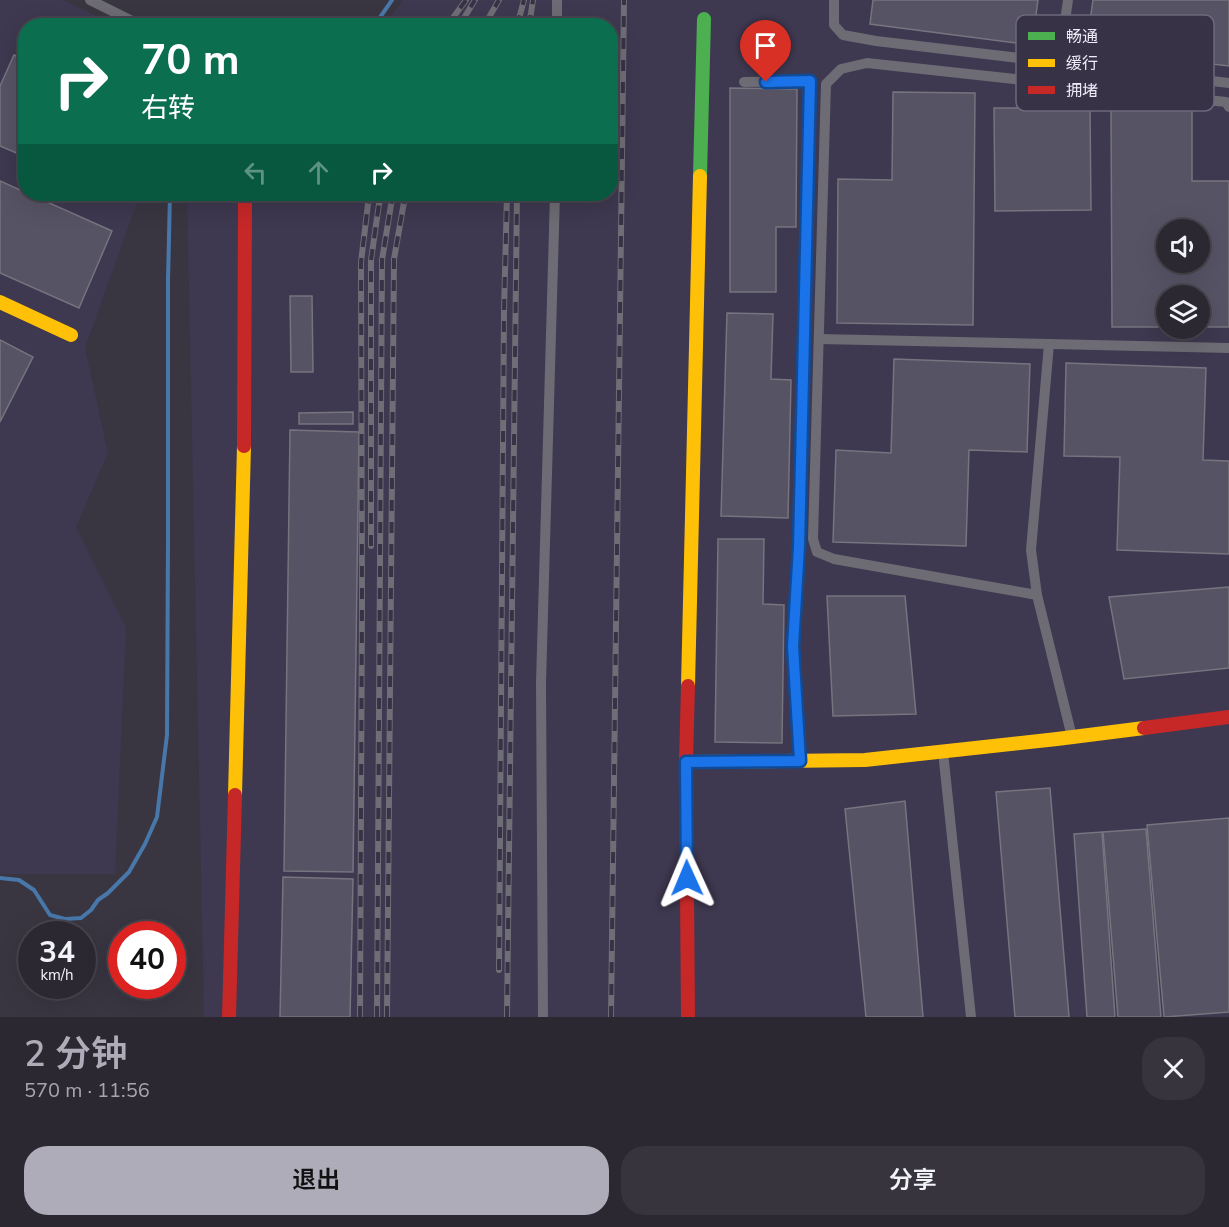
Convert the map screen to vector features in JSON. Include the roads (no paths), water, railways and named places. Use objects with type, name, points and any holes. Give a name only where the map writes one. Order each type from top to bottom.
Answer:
[{"type":"street","points":[[90,0],[126,18]]},
{"type":"street","points":[[557,0],[557,18]]},
{"type":"street","points":[[834,0],[834,25],[843,35],[1016,58]]},
{"type":"street","points":[[1066,15],[1068,0]]},
{"type":"street","points":[[688,1017],[686,762],[704,19]]},
{"type":"street","points":[[1016,79],[867,63],[841,69],[826,84],[813,539],[817,552],[834,559],[1037,595]]},
{"type":"street","points":[[744,82],[810,81],[799,547],[793,646],[800,761]]},
{"type":"street","points":[[1214,81],[1229,83]]},
{"type":"street","points":[[1214,101],[1226,102],[1229,107]]},
{"type":"street","points":[[543,1017],[541,683],[555,201]]},
{"type":"street","points":[[229,1017],[244,479],[245,204]]},
{"type":"street","points":[[0,302],[70,335]]},
{"type":"street","points":[[819,339],[1229,348]]},
{"type":"street","points":[[1049,344],[1031,550],[1037,595],[1072,737]]},
{"type":"street","points":[[686,762],[865,760],[1229,717]]},
{"type":"street","points":[[943,752],[971,1017]]},
{"type":"waterway","points":[[380,18],[392,0]]},
{"type":"waterway","points":[[0,878],[19,880],[34,890],[50,915],[65,919],[81,918],[129,872],[157,817],[167,735],[170,201]]},
{"type":"railway","points":[[453,18],[466,0]]},
{"type":"railway","points":[[464,18],[475,0]]},
{"type":"railway","points":[[489,18],[499,0]]},
{"type":"railway","points":[[519,18],[524,0]]},
{"type":"railway","points":[[530,18],[533,0]]},
{"type":"railway","points":[[611,1017],[624,0]]},
{"type":"railway","points":[[360,1017],[361,262],[369,201]]},
{"type":"railway","points":[[371,546],[371,260],[380,201]]},
{"type":"railway","points":[[377,1017],[382,260],[392,201]]},
{"type":"railway","points":[[387,1017],[394,259],[404,201]]},
{"type":"railway","points":[[499,970],[507,201]]},
{"type":"railway","points":[[507,1017],[517,201]]}]
